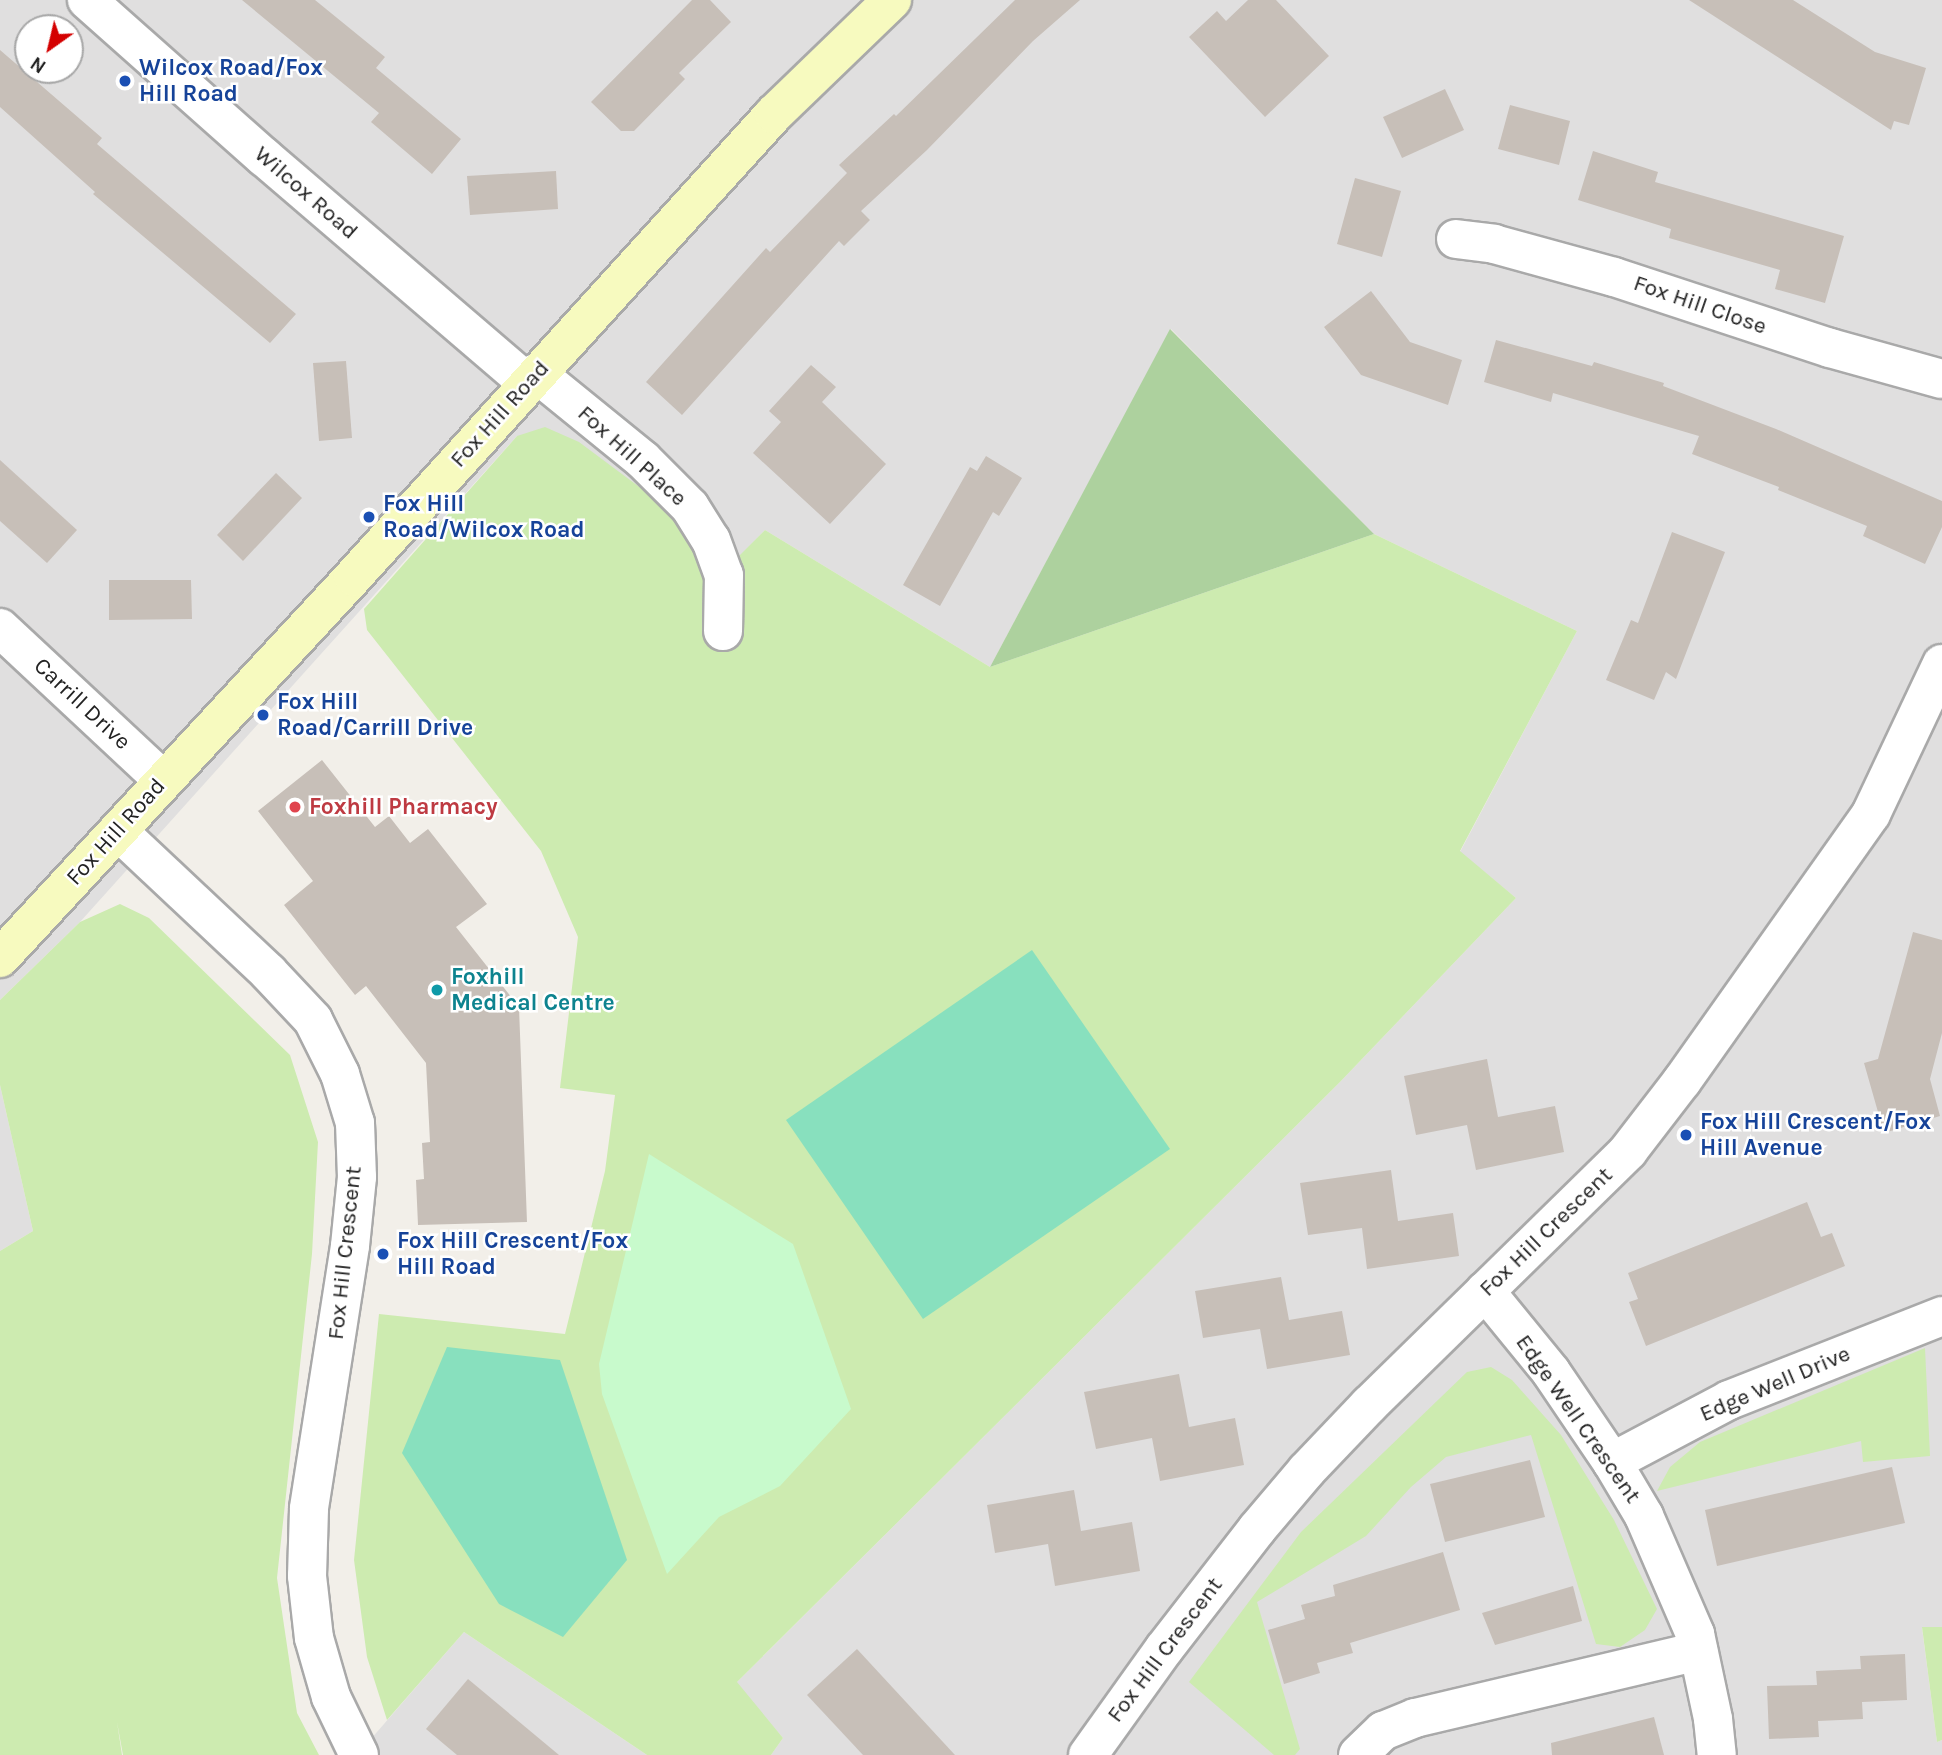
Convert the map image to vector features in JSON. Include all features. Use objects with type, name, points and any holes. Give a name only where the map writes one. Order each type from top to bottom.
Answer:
[{"type":"street","name":"Wilcox Road","points":[[87,0],[264,157],[532,378]]},
{"type":"street","name":"Fox Hill Road","points":[[0,958],[353,577],[774,114],[892,0]]},
{"type":"street","name":"Fox Hill Close","points":[[1456,239],[1494,244],[1614,276],[1829,348],[1942,379]]},
{"type":"street","name":"Fox Hill Place","points":[[532,378],[643,460],[690,507],[711,540],[724,575],[723,631]]},
{"type":"street","name":"Carrill Drive","points":[[0,628],[163,780]]},
{"type":"street","name":"Fox Hill Crescent","points":[[1088,1755],[1256,1529],[1360,1415],[1613,1167],[1682,1081],[1871,814],[1942,664]]},
{"type":"street","name":"Fox Hill Crescent","points":[[118,831],[268,972],[313,1020],[340,1074],[355,1123],[357,1177],[350,1246],[309,1509],[307,1576],[314,1638],[331,1697],[359,1755]]},
{"type":"street","name":"Edge Well Crescent","points":[[1485,1291],[1551,1372],[1612,1462],[1644,1517],[1672,1574],[1695,1634],[1713,1719],[1717,1755]]},
{"type":"street","name":"Edge Well Drive","points":[[1612,1462],[1729,1400],[1942,1316]]},
{"type":"street","points":[[1358,1755],[1383,1731],[1415,1718],[1698,1651]]},
{"type":"shaded area","points":[[0,0],[1942,0],[1942,1627],[1922,1628],[1937,1742],[1942,1740],[1942,1755],[771,1755],[783,1738],[736,1683],[1340,1082],[1516,898],[1460,852],[1577,631],[1374,534],[1171,329],[990,667],[765,530],[737,559],[517,436],[80,922],[0,1000]]},
{"type":"shaded area","points":[[0,1085],[33,1231],[0,1251]]},
{"type":"shaded area","points":[[464,1632],[647,1755],[357,1755]]},
{"type":"green space","points":[[1170,329],[1374,534],[990,667]]},
{"type":"green space","points":[[545,427],[579,442],[736,559],[765,530],[990,667],[1374,534],[1577,631],[1460,851],[1516,898],[1340,1082],[737,1682],[783,1738],[771,1755],[647,1755],[464,1632],[387,1720],[367,1657],[354,1560],[379,1314],[565,1334],[605,1171],[615,1095],[560,1088],[578,937],[541,851],[367,630],[364,609],[517,436]]},
{"type":"green space","points":[[120,904],[149,918],[290,1055],[318,1142],[312,1254],[277,1578],[297,1713],[319,1755],[123,1755],[117,1722],[122,1755],[0,1755],[0,1251],[33,1231],[0,1085],[0,1000],[80,922]]},
{"type":"green space","points":[[1032,950],[1170,1149],[923,1319],[786,1120]]},
{"type":"green space","points":[[649,1154],[793,1244],[851,1409],[780,1486],[719,1517],[667,1574],[602,1394],[599,1364]]},
{"type":"green space","points":[[447,1347],[560,1360],[627,1560],[563,1637],[499,1604],[402,1453]]},
{"type":"green space","points":[[1925,1348],[1930,1456],[1863,1462],[1861,1441],[1657,1491],[1670,1467],[1700,1442]]},
{"type":"green space","points":[[1491,1367],[1512,1380],[1561,1435],[1614,1520],[1657,1609],[1645,1630],[1620,1647],[1596,1644],[1531,1435],[1446,1457],[1411,1487],[1366,1536],[1257,1602],[1300,1749],[1295,1755],[1274,1755],[1189,1682],[1301,1532],[1467,1372]]},
{"type":"green space","points":[[1922,1627],[1942,1627],[1942,1740],[1937,1742]]},
{"type":"building","points":[[242,0],[315,0],[385,57],[376,68],[461,139],[432,174],[371,122],[379,113]]},
{"type":"building","points":[[692,0],[710,0],[731,22],[679,73],[685,79],[634,131],[621,131],[591,102]]},
{"type":"building","points":[[1015,0],[1080,0],[1033,41],[927,150],[861,211],[870,220],[844,246],[839,241],[682,415],[646,382],[766,248],[770,252],[847,173],[839,165],[894,114],[896,116]]},
{"type":"building","points":[[1248,0],[1276,0],[1329,56],[1265,117],[1189,37],[1217,11],[1226,21]]},
{"type":"building","points":[[1689,0],[1793,0],[1875,52],[1926,68],[1909,125],[1894,121],[1891,130]]},
{"type":"building","points":[[0,50],[14,62],[14,84],[39,84],[102,138],[97,144],[296,314],[270,343],[93,194],[95,192],[0,107]]},
{"type":"building","points":[[1445,89],[1464,130],[1402,158],[1383,117]]},
{"type":"building","points":[[1510,105],[1570,121],[1559,165],[1498,149]]},
{"type":"building","points":[[1593,151],[1658,172],[1655,182],[1844,236],[1825,303],[1775,289],[1780,270],[1669,238],[1671,229],[1578,200]]},
{"type":"building","points":[[556,171],[558,209],[470,215],[467,176]]},
{"type":"building","points":[[1355,178],[1401,191],[1382,257],[1337,244]]},
{"type":"building","points":[[1371,291],[1410,342],[1462,360],[1448,405],[1361,375],[1324,327]]},
{"type":"building","points":[[1496,340],[1592,366],[1594,362],[1664,383],[1663,386],[1776,429],[1942,501],[1942,527],[1925,564],[1863,536],[1867,526],[1778,490],[1779,487],[1692,454],[1699,436],[1553,393],[1551,402],[1484,382]]},
{"type":"building","points":[[346,361],[352,438],[319,441],[313,363]]},
{"type":"building","points":[[811,365],[836,387],[822,402],[886,464],[830,524],[753,453],[781,422],[769,411]]},
{"type":"building","points":[[986,456],[1022,478],[999,516],[993,512],[940,606],[903,585],[970,467],[977,471]]},
{"type":"building","points":[[0,460],[77,530],[47,563],[0,521]]},
{"type":"building","points":[[276,473],[302,498],[243,561],[217,535]]},
{"type":"building","points":[[1672,532],[1725,552],[1676,679],[1666,672],[1654,700],[1606,680],[1631,620],[1638,623]]},
{"type":"building","points":[[109,580],[191,580],[192,619],[109,620]]},
{"type":"building","name":"Foxhill Medical Centre","points":[[322,760],[375,827],[389,816],[410,843],[428,829],[487,904],[456,927],[519,1007],[527,1222],[418,1225],[416,1180],[424,1179],[422,1143],[430,1142],[426,1063],[366,986],[355,995],[284,905],[313,881],[258,811]]},
{"type":"building","points":[[1913,932],[1942,940],[1942,1033],[1930,1079],[1940,1116],[1884,1133],[1864,1063],[1878,1059]]},
{"type":"building","points":[[1487,1059],[1498,1117],[1555,1106],[1564,1152],[1476,1170],[1467,1125],[1416,1135],[1404,1076]]},
{"type":"building","points":[[1391,1170],[1398,1221],[1453,1213],[1459,1256],[1367,1269],[1362,1228],[1308,1235],[1300,1183]]},
{"type":"building","points":[[1807,1202],[1821,1237],[1832,1233],[1845,1266],[1646,1346],[1629,1302],[1638,1299],[1628,1273]]},
{"type":"building","points":[[1281,1277],[1289,1320],[1342,1311],[1350,1355],[1267,1369],[1260,1329],[1203,1338],[1195,1291]]},
{"type":"building","points":[[1179,1374],[1189,1427],[1235,1418],[1244,1465],[1160,1481],[1152,1438],[1096,1449],[1084,1392]]},
{"type":"building","points":[[1530,1460],[1545,1517],[1445,1542],[1430,1484]]},
{"type":"building","points":[[1892,1467],[1905,1523],[1717,1566],[1705,1510]]},
{"type":"building","points":[[1074,1490],[1081,1531],[1132,1522],[1140,1571],[1055,1586],[1048,1544],[995,1553],[987,1505]]},
{"type":"building","points":[[1443,1552],[1460,1610],[1350,1643],[1353,1653],[1317,1663],[1320,1673],[1284,1684],[1268,1630],[1305,1619],[1301,1605],[1335,1596],[1333,1585]]},
{"type":"building","points":[[1573,1586],[1582,1621],[1495,1645],[1482,1613]]},
{"type":"building","points":[[857,1649],[955,1755],[863,1755],[807,1695]]},
{"type":"building","points":[[1905,1654],[1907,1700],[1862,1702],[1863,1719],[1818,1721],[1819,1737],[1769,1739],[1767,1686],[1817,1685],[1816,1671],[1861,1669],[1860,1656]]},
{"type":"building","points":[[468,1679],[559,1755],[457,1755],[426,1729]]},
{"type":"building","points":[[1654,1717],[1664,1755],[1552,1755],[1551,1743]]},
{"type":"place","name":"Wilcox Road/Fox Hill Road","points":[[125,81]]},
{"type":"place","name":"Fox Hill Road/Wilcox Road","points":[[369,517]]},
{"type":"place","name":"Fox Hill Road/Carrill Drive","points":[[263,715]]},
{"type":"place","name":"Foxhill Pharmacy","points":[[295,807]]},
{"type":"place","name":"Foxhill Medical Centre","points":[[437,990]]},
{"type":"place","name":"Fox Hill Crescent/Fox Hill Avenue","points":[[1686,1135]]},
{"type":"place","name":"Fox Hill Crescent/Fox Hill Road","points":[[383,1254]]}]
